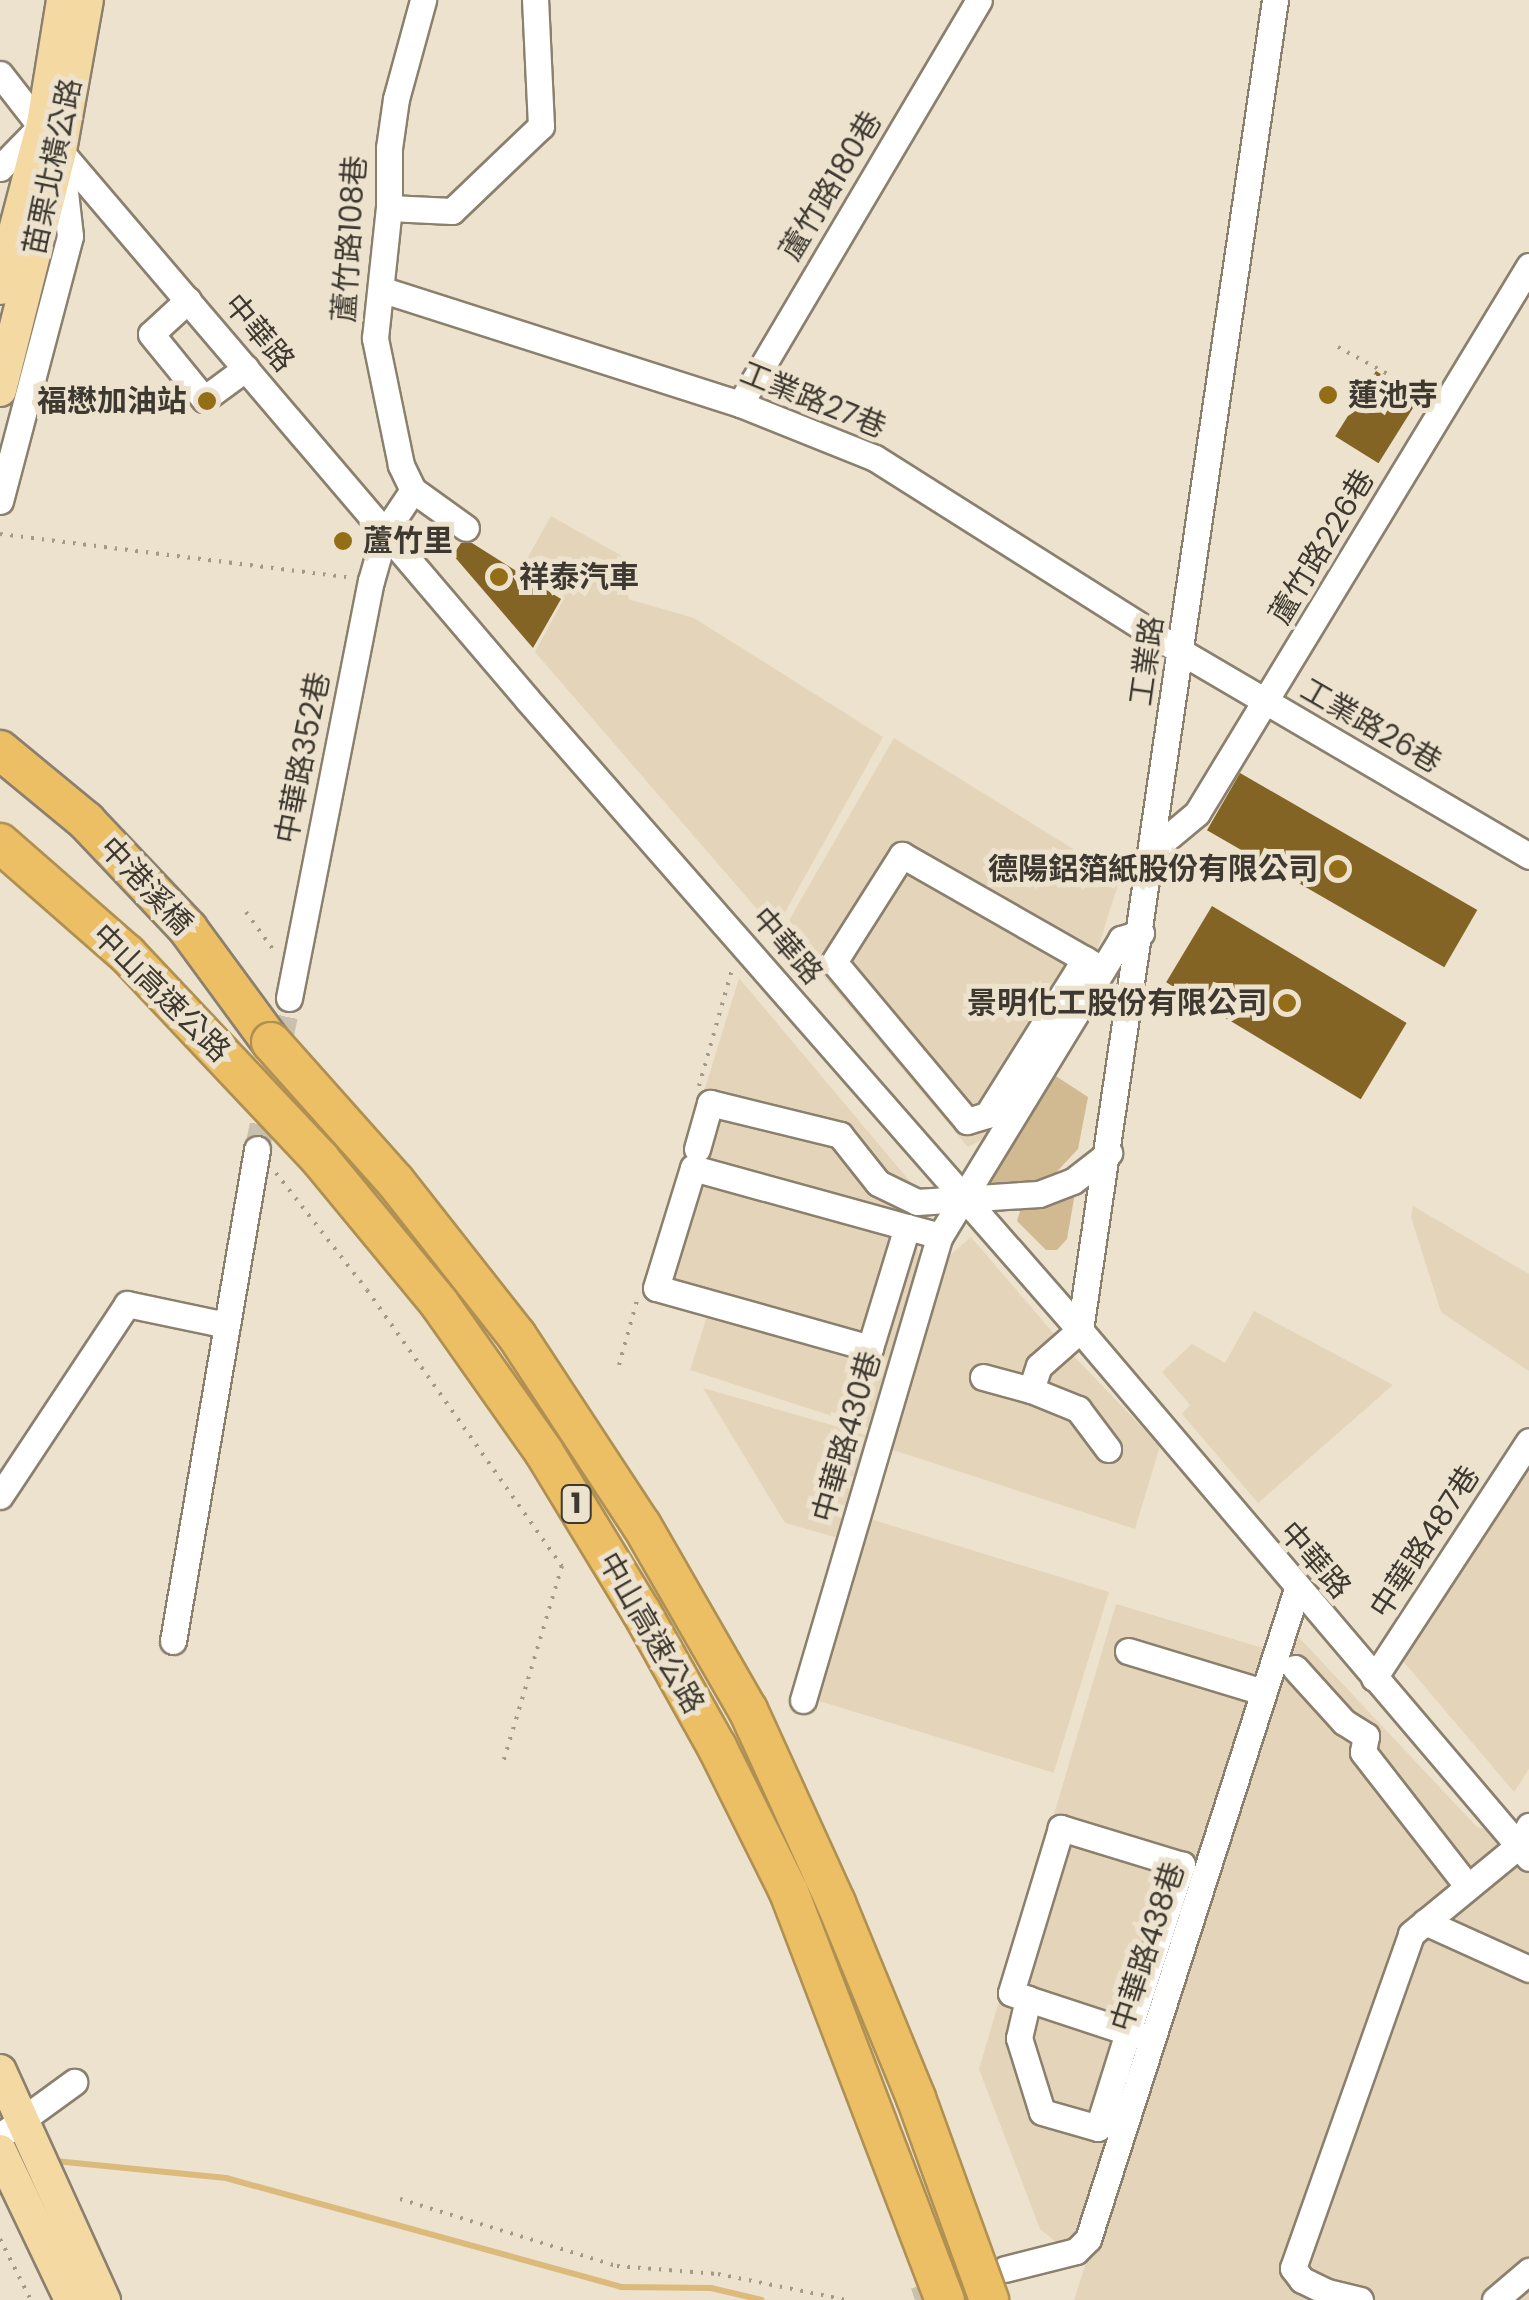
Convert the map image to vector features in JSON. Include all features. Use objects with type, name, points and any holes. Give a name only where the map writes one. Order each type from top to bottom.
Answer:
[{"type":"highway","name":"中港溪橋","points":[[0,750],[86,821],[188,928],[271,1042]]},
{"type":"highway","name":"中山高速公路","points":[[0,843],[127,954],[320,1159],[438,1304],[544,1452],[642,1613],[716,1747],[788,1892],[945,2300]]},
{"type":"highway","name":"中山高速公路","points":[[271,1042],[395,1181],[517,1336],[642,1526],[748,1710],[997,2284]]},
{"type":"main road","name":"苗栗北橫公路","points":[[0,288],[51,137],[63,0]]},
{"type":"main road","name":"苗栗北橫公路","points":[[0,390],[51,137],[87,0]]},
{"type":"main road","points":[[0,2071],[11,2130],[104,2300]]},
{"type":"main road","points":[[0,2151],[71,2300]]},
{"type":"street","name":"蘆竹路108巷","points":[[413,490],[402,464],[376,338],[390,208],[389,148],[396,99],[424,0]]},
{"type":"street","points":[[390,208],[452,211],[541,126],[536,0]]},
{"type":"street","name":"蘆竹路180巷","points":[[740,404],[979,0]]},
{"type":"street","name":"工業路","points":[[1080,1330],[1154,848],[1275,0]]},
{"type":"street","name":"中華路","points":[[0,74],[385,532],[1080,1330],[1374,1678],[1525,1843]]},
{"type":"street","points":[[0,168],[51,137]]},
{"type":"street","points":[[0,227],[13,178],[51,137]]},
{"type":"street","points":[[0,443],[59,220],[51,137]]},
{"type":"street","points":[[0,501],[70,236],[51,137]]},
{"type":"street","name":"蘆竹路226巷","points":[[1154,848],[1197,813],[1529,266]]},
{"type":"street","name":"工業路27巷","points":[[383,290],[740,404],[874,458],[1180,651]]},
{"type":"street","points":[[188,300],[156,330],[209,395],[246,368]]},
{"type":"street","points":[[385,532],[413,490],[466,528]]},
{"type":"street","name":"中華路352巷","points":[[289,998],[385,532]]},
{"type":"street","name":"工業路26巷","points":[[1180,651],[1529,856]]},
{"type":"street","points":[[1094,964],[902,855],[834,962],[967,1120],[987,1115],[1094,964],[1120,939],[1141,933]]},
{"type":"street","name":"中華路430巷","points":[[803,1700],[940,1236],[1094,964]]},
{"type":"street","points":[[697,1148],[710,1102],[840,1135],[878,1183],[917,1202],[1039,1194],[1072,1181],[1109,1152]]},
{"type":"street","points":[[173,1641],[257,1149]]},
{"type":"street","points":[[908,1226],[870,1348],[656,1288],[693,1168],[908,1226],[940,1236]]},
{"type":"street","points":[[0,1496],[127,1304],[227,1325]]},
{"type":"street","points":[[1031,1390],[1039,1366],[1080,1330]]},
{"type":"street","points":[[983,1377],[1031,1390],[1078,1410],[1108,1448]]},
{"type":"street","name":"中華路487巷","points":[[1374,1678],[1529,1441]]},
{"type":"street","name":"中華路438巷","points":[[997,2284],[1076,2250],[1088,2239],[1140,2035],[1264,1692],[1297,1588]]},
{"type":"street","points":[[1128,1651],[1264,1692]]},
{"type":"street","points":[[1295,1668],[1344,1722],[1366,1736],[1363,1752],[1468,1887]]},
{"type":"street","points":[[1028,1998],[1018,2038],[1042,2112],[1098,2128],[1140,2035],[1182,1865],[1061,1828],[1011,1993],[1028,1998],[1140,2035]]},
{"type":"street","points":[[1360,2300],[1327,2292],[1302,2280],[1294,2268],[1411,1934],[1525,1843]]},
{"type":"street","points":[[1426,1922],[1529,1969]]},
{"type":"street","points":[[11,2130],[74,2082]]},
{"type":"street","points":[[1497,2299],[1529,2271]]},
{"type":"path","points":[[1338,347],[1446,405]]},
{"type":"path","points":[[0,534],[372,581]]},
{"type":"path","points":[[246,912],[279,958],[296,964]]},
{"type":"path","points":[[257,1149],[367,1290],[562,1566],[503,1762]]},
{"type":"path","points":[[400,2199],[617,2266],[718,2274],[847,2300]]},
{"type":"path","points":[[0,2239],[31,2300]]},
{"type":"shaded area","points":[[551,516],[634,563],[628,599],[694,618],[883,737],[775,930],[535,652],[565,597],[520,571]]},
{"type":"shaded area","points":[[894,738],[1120,878],[1093,964],[993,1133],[968,1147],[784,929]]},
{"type":"shaded area","points":[[739,978],[918,1191],[914,1222],[920,1268],[875,1430],[690,1370],[709,1310],[643,1289]]},
{"type":"shaded area","points":[[1051,1073],[1088,1097],[1078,1149],[1049,1180],[1021,1188],[983,1184]]},
{"type":"shaded area","points":[[1075,1193],[1067,1239],[1057,1250],[1046,1250],[1017,1221],[1022,1205]]},
{"type":"shaded area","points":[[1413,1206],[1529,1274],[1529,1371],[1441,1312],[1411,1217]]},
{"type":"shaded area","points":[[971,1237],[1068,1350],[1160,1446],[1135,1529],[887,1448],[939,1265]]},
{"type":"shaded area","points":[[1254,1311],[1393,1385],[1258,1503],[1182,1414],[1190,1405],[1162,1372],[1192,1344],[1225,1363]]},
{"type":"shaded area","points":[[703,1388],[873,1437],[842,1539],[785,1523]]},
{"type":"shaded area","points":[[1529,1451],[1529,1769],[1514,1792],[1398,1655]]},
{"type":"shaded area","points":[[867,1518],[1109,1592],[1054,1773],[812,1699]]},
{"type":"shaded area","points":[[1116,1604],[1263,1648],[1081,2233],[1057,2243],[1040,2229],[979,2069]]},
{"type":"shaded area","points":[[1291,1629],[1477,1827],[1529,1840],[1529,2300],[1074,2300]]},
{"type":"building","points":[[1376,371],[1419,398],[1378,463],[1335,436]]},
{"type":"building","name":"祥泰汽車","points":[[461,543],[472,543],[561,599],[533,648],[453,555]]},
{"type":"building","name":"德陽鋁箔紙股份有限公司","points":[[1240,773],[1477,910],[1444,967],[1207,830]]},
{"type":"building","name":"景明化工股份有限公司","points":[[1212,906],[1407,1023],[1361,1099],[1166,982]]},
{"type":"waterway","points":[[55,2161],[226,2178],[621,2287],[711,2288],[762,2300]]},
{"type":"tunnel","points":[[257,1149],[289,998]]},
{"type":"tunnel","points":[[915,2300],[996,2272]]},
{"type":"place","name":"蓮池寺","points":[[1328,395]]},
{"type":"place","name":"福懋加油站","points":[[207,401]]},
{"type":"place","name":"蘆竹里","points":[[343,541]]},
{"type":"place","name":"祥泰汽車","points":[[499,577]]},
{"type":"place","name":"德陽鋁箔紙股份有限公司","points":[[1338,869]]},
{"type":"place","name":"景明化工股份有限公司","points":[[1287,1003]]}]
